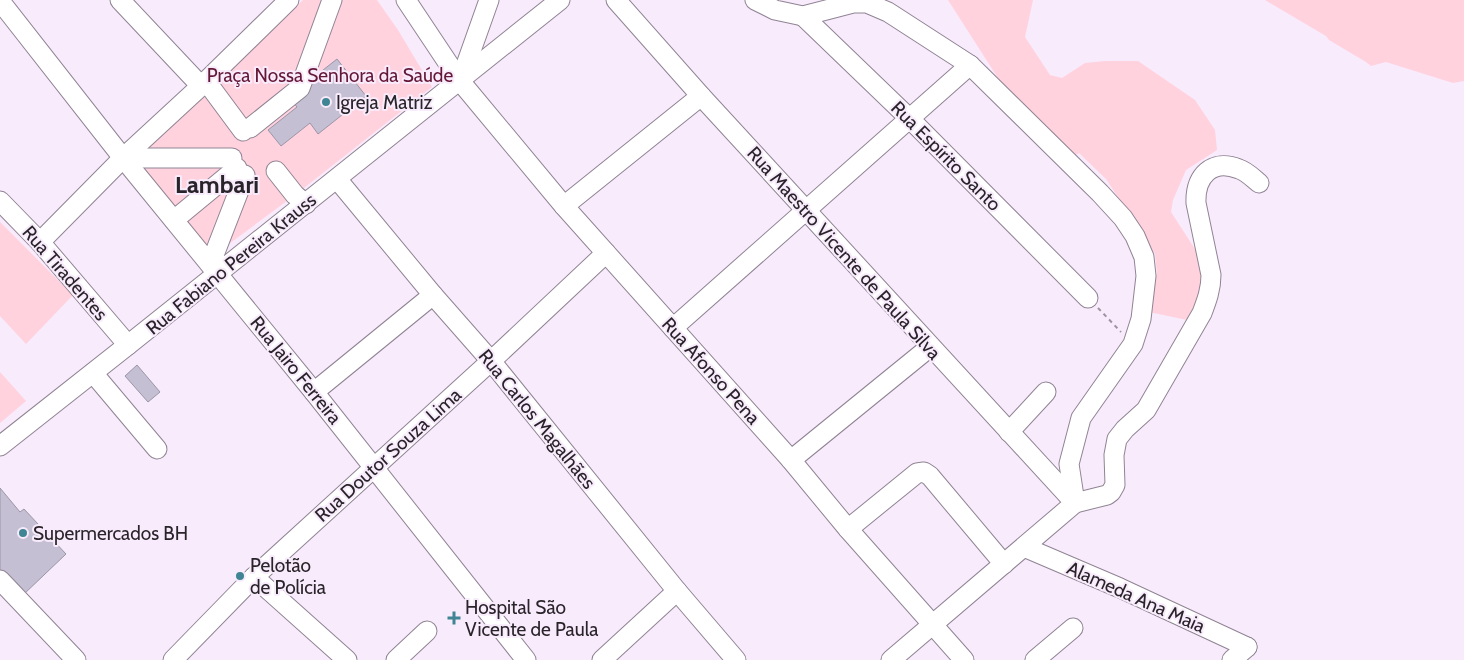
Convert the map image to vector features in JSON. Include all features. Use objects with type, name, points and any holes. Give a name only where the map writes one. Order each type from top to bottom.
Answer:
[{"type":"street","points":[[120,0],[246,130],[300,88],[332,0]]},
{"type":"street","points":[[40,242],[123,158],[203,84],[289,0]]},
{"type":"street","points":[[406,0],[460,81]]},
{"type":"street","points":[[460,81],[489,0]]},
{"type":"street","name":"Rua Fabiano Pereira Krauss","points":[[0,446],[560,0]]},
{"type":"street","name":"Rua Maestro Vicente de Paula Silva","points":[[616,0],[701,96],[1074,503]]},
{"type":"street","points":[[755,0],[775,10],[803,16],[853,3],[867,3],[888,12],[970,65],[1100,193],[1123,218],[1135,236],[1144,257],[1146,276],[1141,319],[1133,344],[1081,418],[1069,464],[1074,503]]},
{"type":"street","points":[[0,1],[123,158],[218,274]]},
{"type":"street","name":"Rua Espírito Santo","points":[[803,16],[1088,298]]},
{"type":"street","points":[[673,328],[970,65]]},
{"type":"street","name":"Rua Afonso Pena","points":[[460,81],[564,206],[791,460],[848,529],[964,660]]},
{"type":"street","points":[[564,206],[701,96]]},
{"type":"street","points":[[123,158],[238,167]]},
{"type":"street","points":[[892,660],[1074,503],[1107,496],[1111,492],[1115,485],[1114,455],[1117,439],[1146,410],[1202,312],[1208,298],[1211,275],[1195,191],[1199,180],[1205,172],[1214,167],[1227,166],[1241,169],[1259,183]]},
{"type":"street","points":[[174,220],[238,167]]},
{"type":"street","points":[[218,274],[214,255],[238,167]]},
{"type":"street","points":[[276,171],[295,195],[306,204]]},
{"type":"street","name":"Rua Carlos Magalhães","points":[[336,179],[491,361],[677,591],[736,660]]},
{"type":"street","name":"Rua Tiradentes","points":[[0,201],[40,242],[128,345]]},
{"type":"street","name":"Rua Doutor Souza Lima","points":[[173,660],[254,577],[491,361],[606,253]]},
{"type":"street","name":"Rua Jairo Ferreira","points":[[218,274],[374,467],[526,660]]},
{"type":"street","points":[[314,392],[433,295]]},
{"type":"street","points":[[791,460],[930,347]]},
{"type":"street","points":[[93,373],[157,449]]},
{"type":"street","points":[[1009,432],[1046,392]]},
{"type":"street","points":[[848,529],[917,473],[924,472],[930,476],[1004,564]]},
{"type":"street","name":"Alameda Ana Maia","points":[[1024,548],[1120,588],[1250,654]]},
{"type":"street","points":[[254,577],[347,660]]},
{"type":"street","points":[[0,580],[76,660]]},
{"type":"street","points":[[602,660],[677,591]]},
{"type":"street","points":[[1035,660],[1073,628]]},
{"type":"street","points":[[396,660],[427,631]]},
{"type":"street","points":[[1232,660],[1250,654]]},
{"type":"path","points":[[1088,298],[1133,344]]},
{"type":"green space","name":"Praça Nossa Senhora da Saúde","points":[[303,0],[377,0],[398,30],[432,87],[295,195],[214,255],[136,158]]},
{"type":"green space","points":[[948,0],[1033,0],[1025,37],[1050,75],[1062,78],[1085,63],[1138,61],[1195,100],[1215,130],[1217,150],[1186,170],[1173,200],[1171,212],[1215,280],[1210,305],[1187,320],[1149,312],[1150,279],[1157,274],[1155,254],[1106,179],[1079,153],[1071,158],[1012,100]]},
{"type":"green space","points":[[1265,0],[1464,0],[1464,81],[1453,83],[1386,62],[1371,66],[1329,40],[1326,36]]},
{"type":"green space","points":[[0,222],[73,295],[26,344],[0,316]]},
{"type":"green space","points":[[0,372],[26,401],[0,423]]},
{"type":"building","name":"Igreja Matriz","points":[[337,59],[366,96],[318,134],[310,123],[281,146],[268,130],[297,107],[289,97]]},
{"type":"building","points":[[137,365],[160,392],[148,402],[125,376]]},
{"type":"building","name":"Supermercados BH","points":[[0,488],[20,512],[24,509],[66,554],[23,595],[0,570]]},
{"type":"place","name":"Igreja Matriz","points":[[326,102]]},
{"type":"place","name":"Supermercados BH","points":[[23,533]]},
{"type":"place","name":"Pelotão de Polícia","points":[[240,576]]},
{"type":"place","name":"Hospital São Vicente de Paula","points":[[454,618]]},
{"type":"district","name":"Lambari","points":[[217,184]]}]
